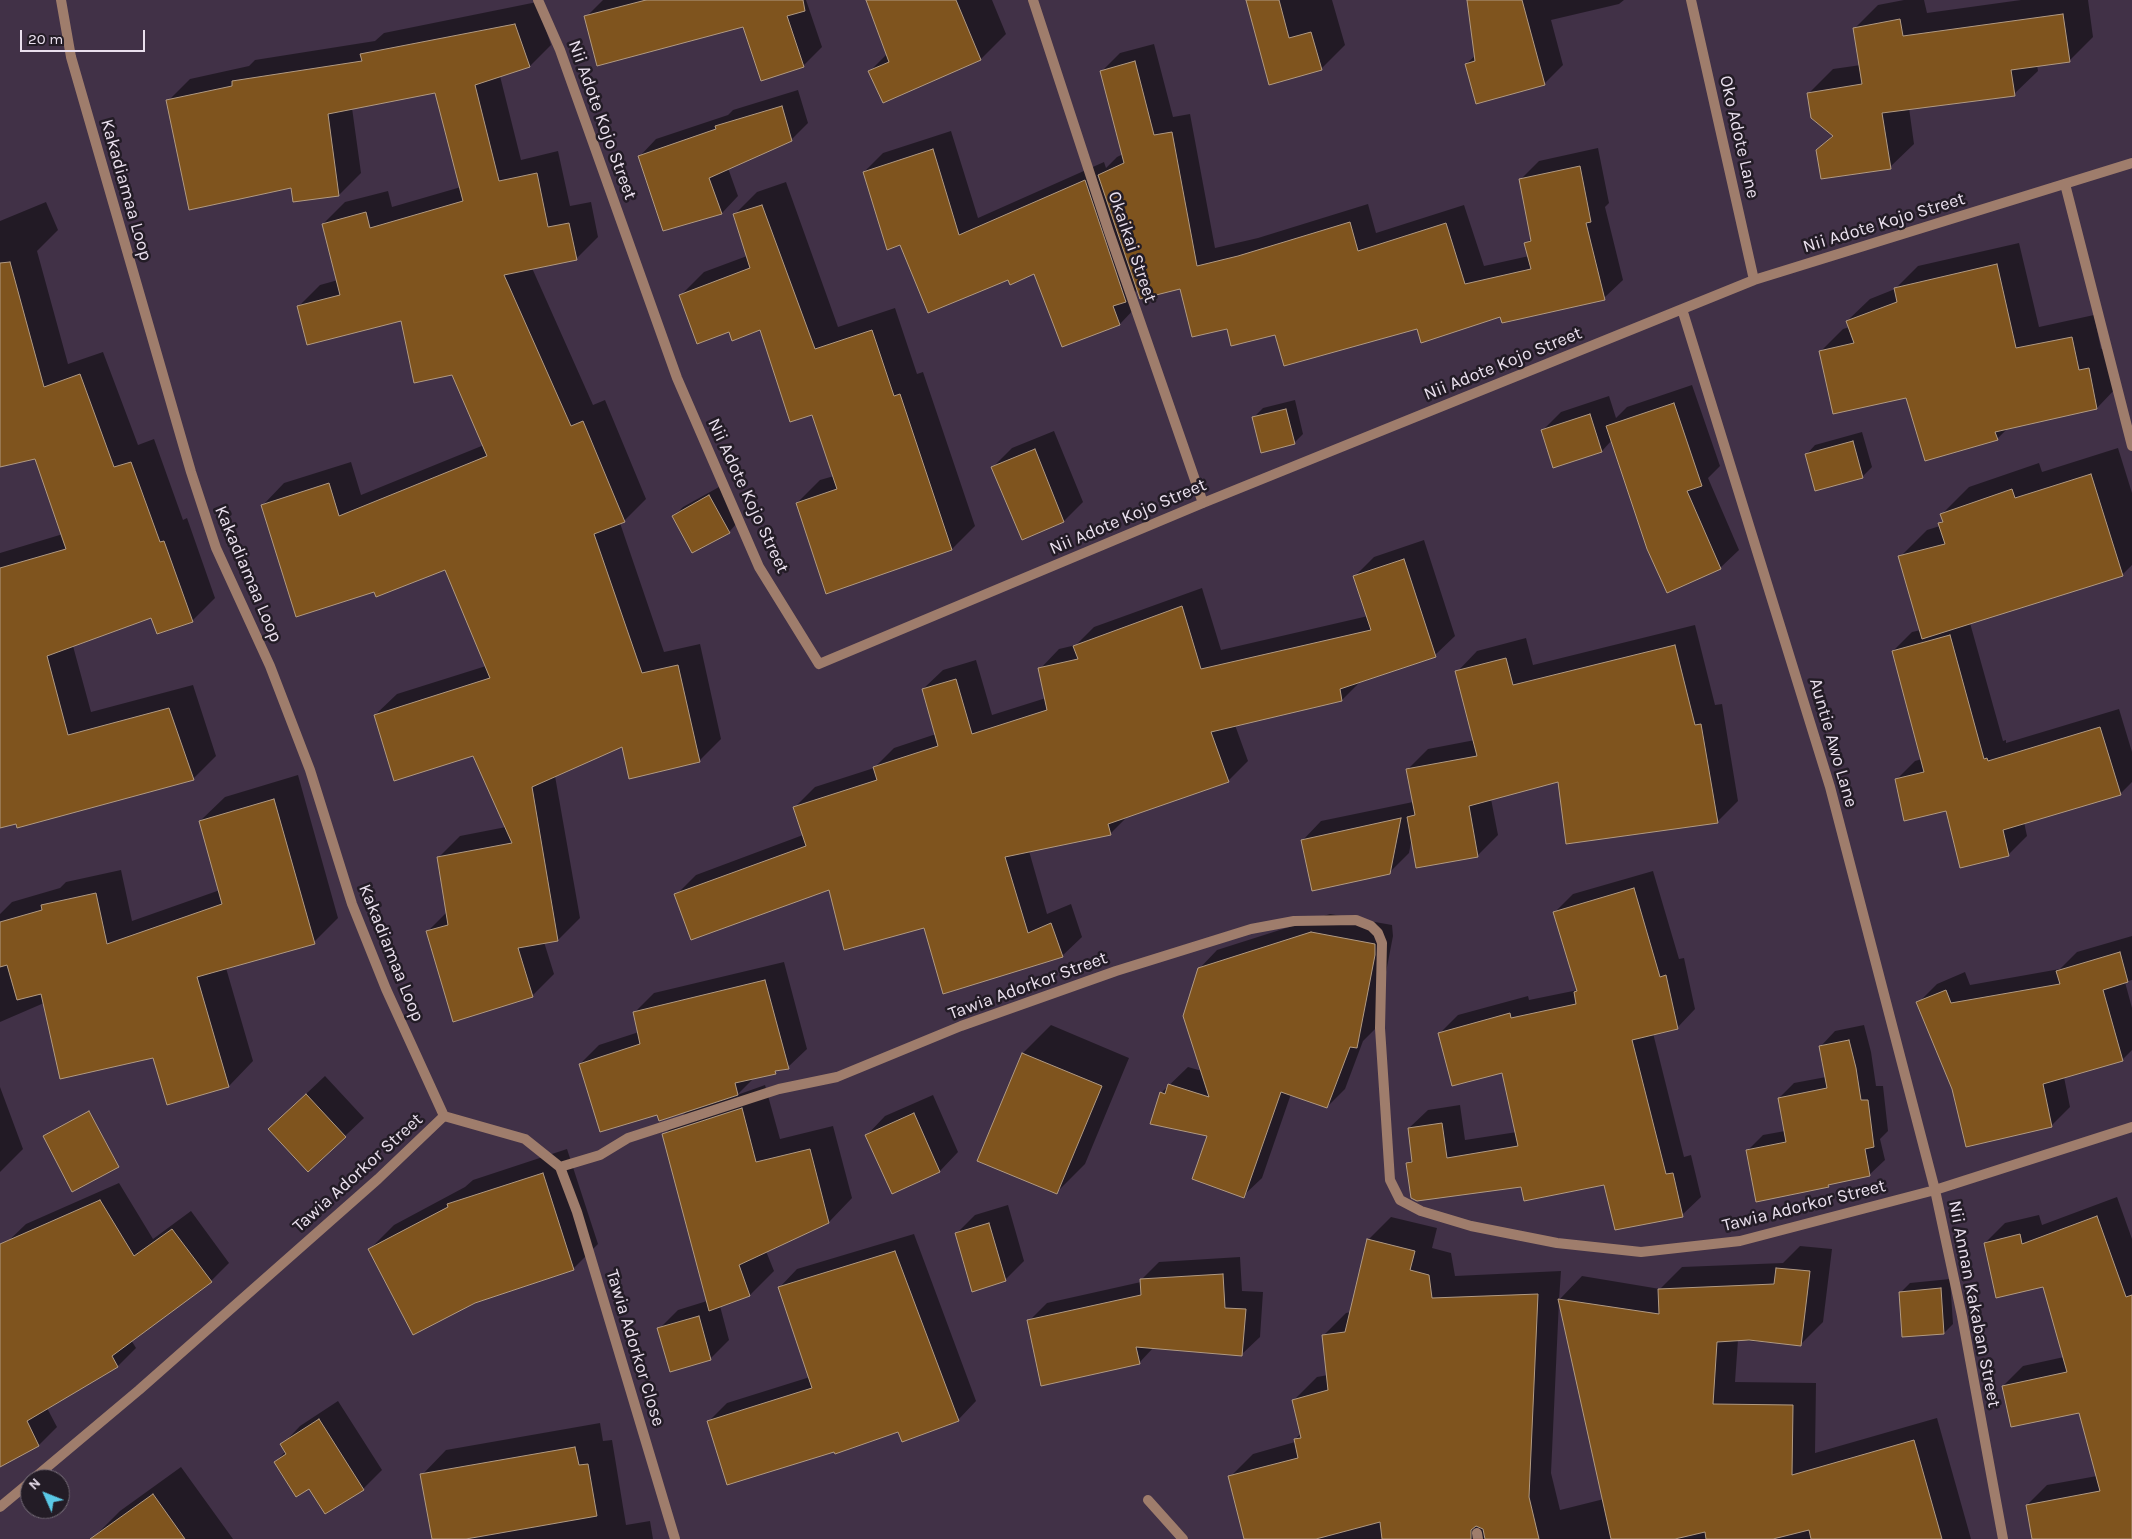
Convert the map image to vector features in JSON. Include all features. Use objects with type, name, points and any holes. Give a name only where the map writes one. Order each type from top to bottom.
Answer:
[{"type":"street","name":"Kakadiamaa Loop","points":[[61,0],[76,76],[191,472],[216,548],[270,666],[310,770],[352,904],[386,989],[444,1116]]},
{"type":"street","name":"Nii Adote Kojo Street","points":[[538,0],[560,50],[677,378],[759,567],[819,664],[1203,503],[1754,280],[2132,163]]},
{"type":"street","name":"Okaikai Street","points":[[1033,0],[1112,242],[1203,503]]},
{"type":"street","name":"Oko Adote Lane","points":[[1691,0],[1754,280]]},
{"type":"street","points":[[2065,184],[2132,446]]},
{"type":"street","name":"Auntie Awo Lane","points":[[1682,309],[1830,787],[1935,1190]]},
{"type":"street","name":"Tawia Adorkor Street","points":[[45,1469],[139,1390],[378,1179],[444,1116],[526,1139],[560,1167],[600,1155],[628,1138],[778,1089],[837,1077],[961,1026],[1134,966],[1251,930],[1294,921],[1356,920],[1371,926],[1378,933],[1382,943],[1380,1028],[1390,1180],[1400,1200],[1421,1211],[1471,1226],[1557,1244],[1641,1252],[1740,1241],[1935,1190]]},
{"type":"street","name":"Nii Annan Kakaban Street","points":[[2003,1539],[1962,1316],[1935,1190],[2132,1127]]},
{"type":"street","name":"Tawia Adorkor Close","points":[[560,1167],[577,1212],[675,1539]]},
{"type":"street","points":[[0,1507],[20,1490]]},
{"type":"street","points":[[1148,1500],[1183,1539]]},
{"type":"building","points":[[646,0],[803,0],[805,11],[787,16],[804,67],[761,81],[743,27],[597,66],[584,16]]},
{"type":"building","points":[[866,0],[956,0],[981,60],[883,103],[868,71],[889,62]]},
{"type":"building","points":[[1246,0],[1279,0],[1289,38],[1311,32],[1322,70],[1269,85]]},
{"type":"building","points":[[1467,0],[1522,0],[1545,85],[1476,104],[1465,64],[1475,61]]},
{"type":"building","points":[[2063,14],[2070,62],[2011,70],[2015,96],[1882,113],[1891,169],[1821,179],[1816,150],[1833,136],[1811,118],[1807,93],[1862,84],[1853,28],[1900,19],[1903,36]]},
{"type":"building","points":[[515,24],[530,67],[475,85],[499,181],[537,173],[548,227],[569,223],[577,260],[504,275],[571,426],[583,421],[625,522],[594,534],[642,673],[678,665],[700,762],[629,779],[622,747],[532,787],[558,941],[518,948],[533,997],[453,1022],[426,931],[448,925],[437,857],[512,843],[473,756],[394,781],[374,715],[490,678],[445,570],[376,597],[374,592],[296,617],[261,505],[329,483],[339,516],[487,456],[452,375],[414,383],[401,321],[307,345],[297,306],[340,295],[322,224],[366,212],[370,228],[463,201],[435,93],[328,114],[339,196],[293,202],[291,188],[189,210],[166,100],[232,86],[232,81],[362,61],[360,54]]},
{"type":"building","points":[[1135,61],[1154,135],[1172,132],[1197,266],[1238,256],[1350,222],[1358,251],[1446,223],[1465,284],[1531,269],[1524,243],[1531,241],[1519,179],[1580,166],[1591,222],[1586,223],[1605,300],[1502,323],[1500,317],[1421,343],[1417,329],[1284,366],[1275,335],[1231,346],[1227,329],[1192,337],[1180,289],[1140,299],[1098,175],[1124,163],[1100,71]]},
{"type":"building","points":[[782,106],[792,141],[709,178],[722,214],[663,231],[638,156],[716,129],[715,126]]},
{"type":"building","points":[[933,149],[959,235],[1085,180],[1126,302],[1113,306],[1120,325],[1062,347],[1034,274],[1010,285],[1008,280],[928,313],[900,245],[887,250],[863,172]]},
{"type":"building","points":[[762,205],[815,349],[872,330],[894,396],[900,394],[952,550],[826,594],[796,503],[837,489],[812,415],[790,422],[760,330],[732,341],[729,332],[697,344],[679,295],[750,268],[733,214]]},
{"type":"building","points":[[10,262],[44,387],[80,374],[114,467],[131,462],[160,542],[164,541],[193,622],[157,634],[151,618],[47,656],[68,735],[169,708],[194,780],[17,828],[16,824],[0,828],[0,568],[66,549],[35,459],[0,467],[0,263]]},
{"type":"building","points":[[1997,264],[2016,348],[2072,337],[2079,370],[2089,368],[2097,409],[1995,432],[1998,440],[1925,461],[1906,398],[1833,414],[1819,351],[1854,343],[1846,321],[1897,302],[1894,288]]},
{"type":"building","points":[[1674,403],[1702,486],[1687,491],[1721,569],[1667,593],[1647,549],[1606,426]]},
{"type":"building","points":[[1286,409],[1295,444],[1261,453],[1252,417]]},
{"type":"building","points":[[1590,414],[1602,452],[1553,468],[1541,430]]},
{"type":"building","points":[[1853,441],[1863,478],[1815,491],[1805,454]]},
{"type":"building","points":[[1035,449],[1064,522],[1022,540],[991,467]]},
{"type":"building","points":[[2091,474],[2123,576],[1922,639],[1898,556],[1945,544],[1938,523],[1943,522],[1940,514],[2012,489],[2015,498]]},
{"type":"building","points":[[709,495],[730,533],[692,553],[672,516]]},
{"type":"building","points":[[1404,559],[1436,657],[1340,689],[1342,701],[1211,732],[1229,782],[1108,824],[1111,835],[1005,857],[1028,933],[1051,923],[1063,957],[943,994],[924,928],[844,950],[829,890],[691,940],[674,894],[806,846],[793,807],[877,780],[873,767],[938,746],[922,689],[956,679],[972,734],[1047,710],[1038,668],[1078,659],[1073,646],[1182,606],[1201,669],[1371,630],[1353,576]]},
{"type":"building","points":[[1950,635],[1984,759],[1987,758],[1988,761],[2100,727],[2121,795],[2003,830],[2009,856],[1960,868],[1946,811],[1904,821],[1895,779],[1924,772],[1892,651]]},
{"type":"building","points":[[1675,645],[1695,725],[1701,724],[1718,823],[1566,844],[1558,782],[1469,806],[1478,857],[1416,868],[1407,817],[1415,815],[1406,769],[1477,756],[1455,671],[1506,658],[1513,685]]},
{"type":"building","points":[[274,799],[315,944],[197,977],[229,1087],[167,1105],[153,1058],[60,1079],[41,994],[17,1000],[7,965],[0,967],[0,922],[42,910],[41,905],[96,893],[107,944],[222,904],[199,821]]},
{"type":"building","points":[[1401,818],[1390,874],[1312,891],[1301,840]]},
{"type":"building","points":[[1634,888],[1660,977],[1666,975],[1678,1029],[1632,1040],[1666,1174],[1673,1173],[1683,1217],[1615,1230],[1604,1185],[1524,1201],[1521,1187],[1417,1201],[1411,1198],[1406,1163],[1412,1162],[1408,1128],[1442,1123],[1447,1158],[1518,1146],[1502,1073],[1452,1086],[1438,1033],[1510,1013],[1511,1018],[1576,1004],[1574,992],[1577,991],[1553,912]]},
{"type":"building","points":[[1311,932],[1375,944],[1375,955],[1357,1048],[1350,1047],[1327,1108],[1281,1092],[1244,1198],[1192,1179],[1207,1136],[1150,1124],[1160,1092],[1165,1094],[1168,1084],[1209,1097],[1183,1016],[1198,968]]},
{"type":"building","points":[[2120,952],[2128,982],[2103,990],[2123,1061],[2043,1084],[2052,1127],[1966,1147],[1952,1089],[1916,1002],[1946,990],[1951,1003],[2060,984],[2056,971]]},
{"type":"building","points":[[765,980],[789,1069],[775,1071],[776,1074],[735,1083],[738,1095],[659,1121],[657,1115],[600,1132],[579,1064],[640,1044],[633,1012]]},
{"type":"building","points":[[1849,1040],[1861,1100],[1868,1100],[1874,1147],[1865,1149],[1870,1176],[1828,1185],[1829,1187],[1756,1202],[1746,1150],[1786,1142],[1778,1098],[1827,1088],[1819,1046]]},
{"type":"building","points":[[1022,1053],[1102,1086],[1057,1194],[977,1161]]},
{"type":"building","points":[[306,1094],[346,1137],[308,1172],[268,1129]]},
{"type":"building","points":[[742,1108],[756,1162],[810,1149],[829,1223],[739,1265],[750,1296],[709,1311],[662,1134]]},
{"type":"building","points":[[89,1111],[119,1167],[72,1192],[43,1136]]},
{"type":"building","points":[[914,1113],[940,1172],[892,1194],[865,1135]]},
{"type":"building","points":[[543,1173],[574,1270],[475,1303],[413,1335],[368,1249],[448,1207],[447,1204]]},
{"type":"building","points":[[100,1200],[134,1256],[172,1229],[212,1282],[112,1356],[118,1367],[27,1421],[39,1446],[0,1467],[0,1244]]},
{"type":"building","points":[[2097,1216],[2126,1297],[2132,1295],[2132,1539],[2032,1539],[2026,1505],[2100,1491],[2079,1413],[2011,1427],[2002,1386],[2067,1372],[2043,1287],[1996,1298],[1984,1243],[2020,1234],[2022,1244]]},
{"type":"building","points":[[989,1223],[1006,1281],[972,1292],[955,1233]]},
{"type":"building","points":[[1367,1239],[1415,1251],[1410,1270],[1429,1275],[1432,1298],[1538,1294],[1529,1497],[1539,1539],[1485,1539],[1483,1529],[1476,1526],[1471,1530],[1471,1539],[1382,1539],[1380,1522],[1316,1539],[1244,1539],[1228,1476],[1298,1458],[1294,1439],[1301,1438],[1292,1400],[1328,1390],[1322,1335],[1345,1332]]},
{"type":"building","points":[[895,1251],[959,1421],[902,1442],[898,1432],[835,1454],[834,1452],[727,1485],[707,1421],[812,1388],[778,1287]]},
{"type":"building","points":[[1776,1268],[1810,1271],[1801,1346],[1749,1340],[1717,1342],[1713,1404],[1793,1405],[1792,1475],[1914,1440],[1942,1539],[1811,1539],[1809,1530],[1773,1539],[1706,1539],[1705,1532],[1675,1539],[1611,1539],[1558,1299],[1659,1314],[1658,1289],[1774,1284]]},
{"type":"building","points":[[1223,1274],[1225,1308],[1246,1309],[1242,1356],[1136,1347],[1140,1364],[1041,1386],[1027,1320],[1141,1295],[1140,1279]]},
{"type":"building","points":[[1941,1288],[1944,1334],[1902,1337],[1899,1292]]},
{"type":"building","points":[[699,1316],[711,1360],[670,1372],[657,1328]]},
{"type":"building","points":[[319,1419],[364,1490],[325,1514],[309,1489],[296,1497],[274,1462],[286,1454],[280,1444]]},
{"type":"building","points":[[575,1447],[579,1465],[588,1464],[597,1516],[466,1539],[432,1539],[420,1474]]},
{"type":"building","points":[[153,1494],[185,1539],[90,1539]]}]
